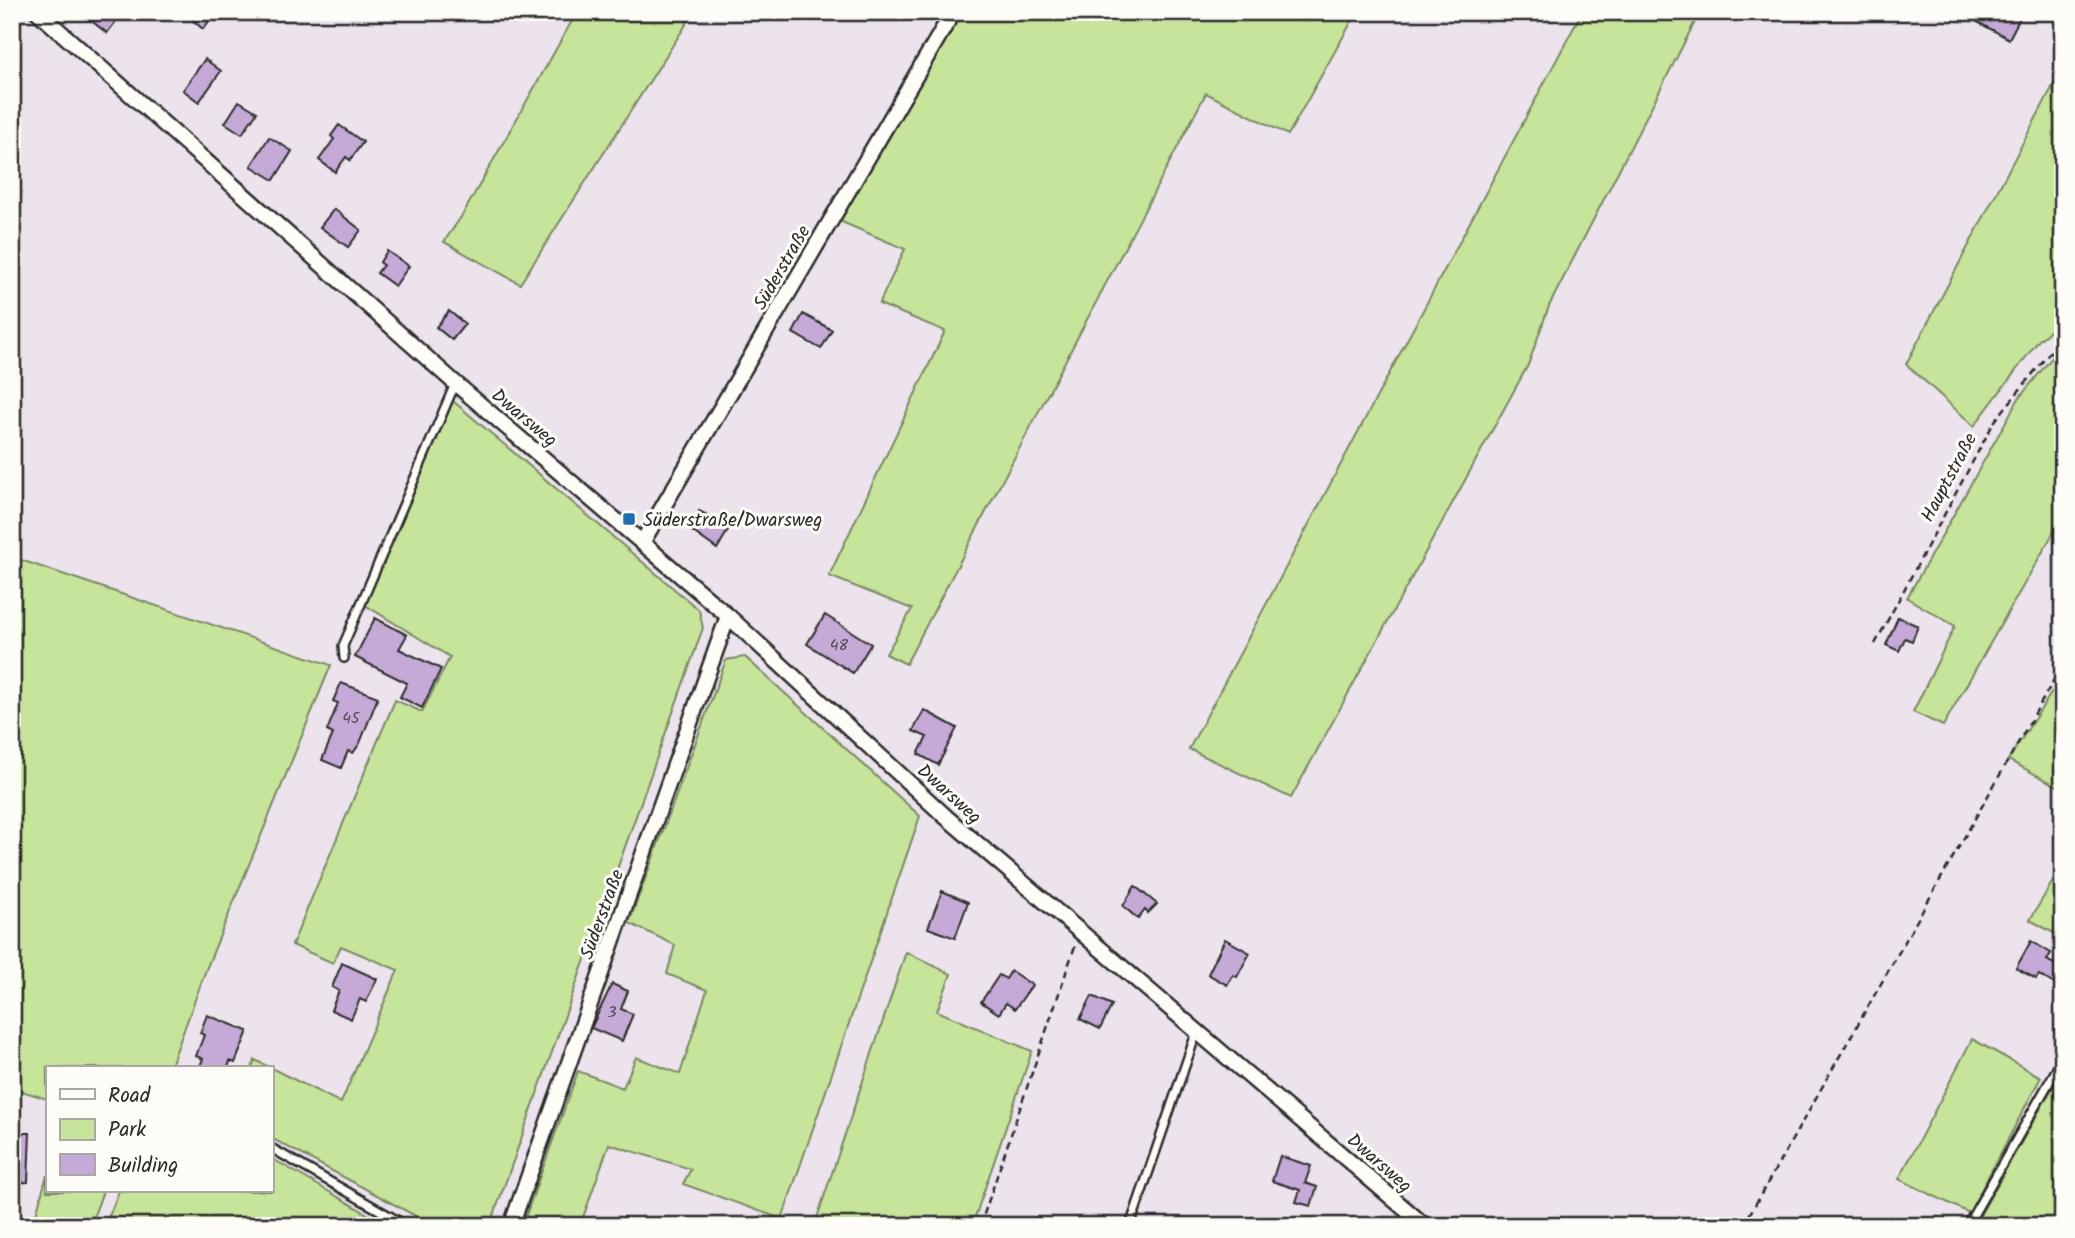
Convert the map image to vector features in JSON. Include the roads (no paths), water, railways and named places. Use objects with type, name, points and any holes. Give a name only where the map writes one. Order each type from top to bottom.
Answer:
[{"type":"street","name":"Dwarsweg","points":[[38,12],[455,383],[728,616],[946,817],[1425,1226]]},
{"type":"street","name":"Süderstraße","points":[[643,541],[953,12]]},
{"type":"street","name":"Süderstraße","points":[[511,1226],[728,616]]},
{"type":"lane","points":[[344,658],[343,646],[455,383]]},
{"type":"lane","points":[[1130,1226],[1197,1030]]},
{"type":"lane","points":[[1967,1226],[2063,1058]]},
{"type":"lane","points":[[273,1150],[407,1226]]},
{"type":"place","name":"Süderstraße/Dwarsweg","points":[[629,519]]}]
